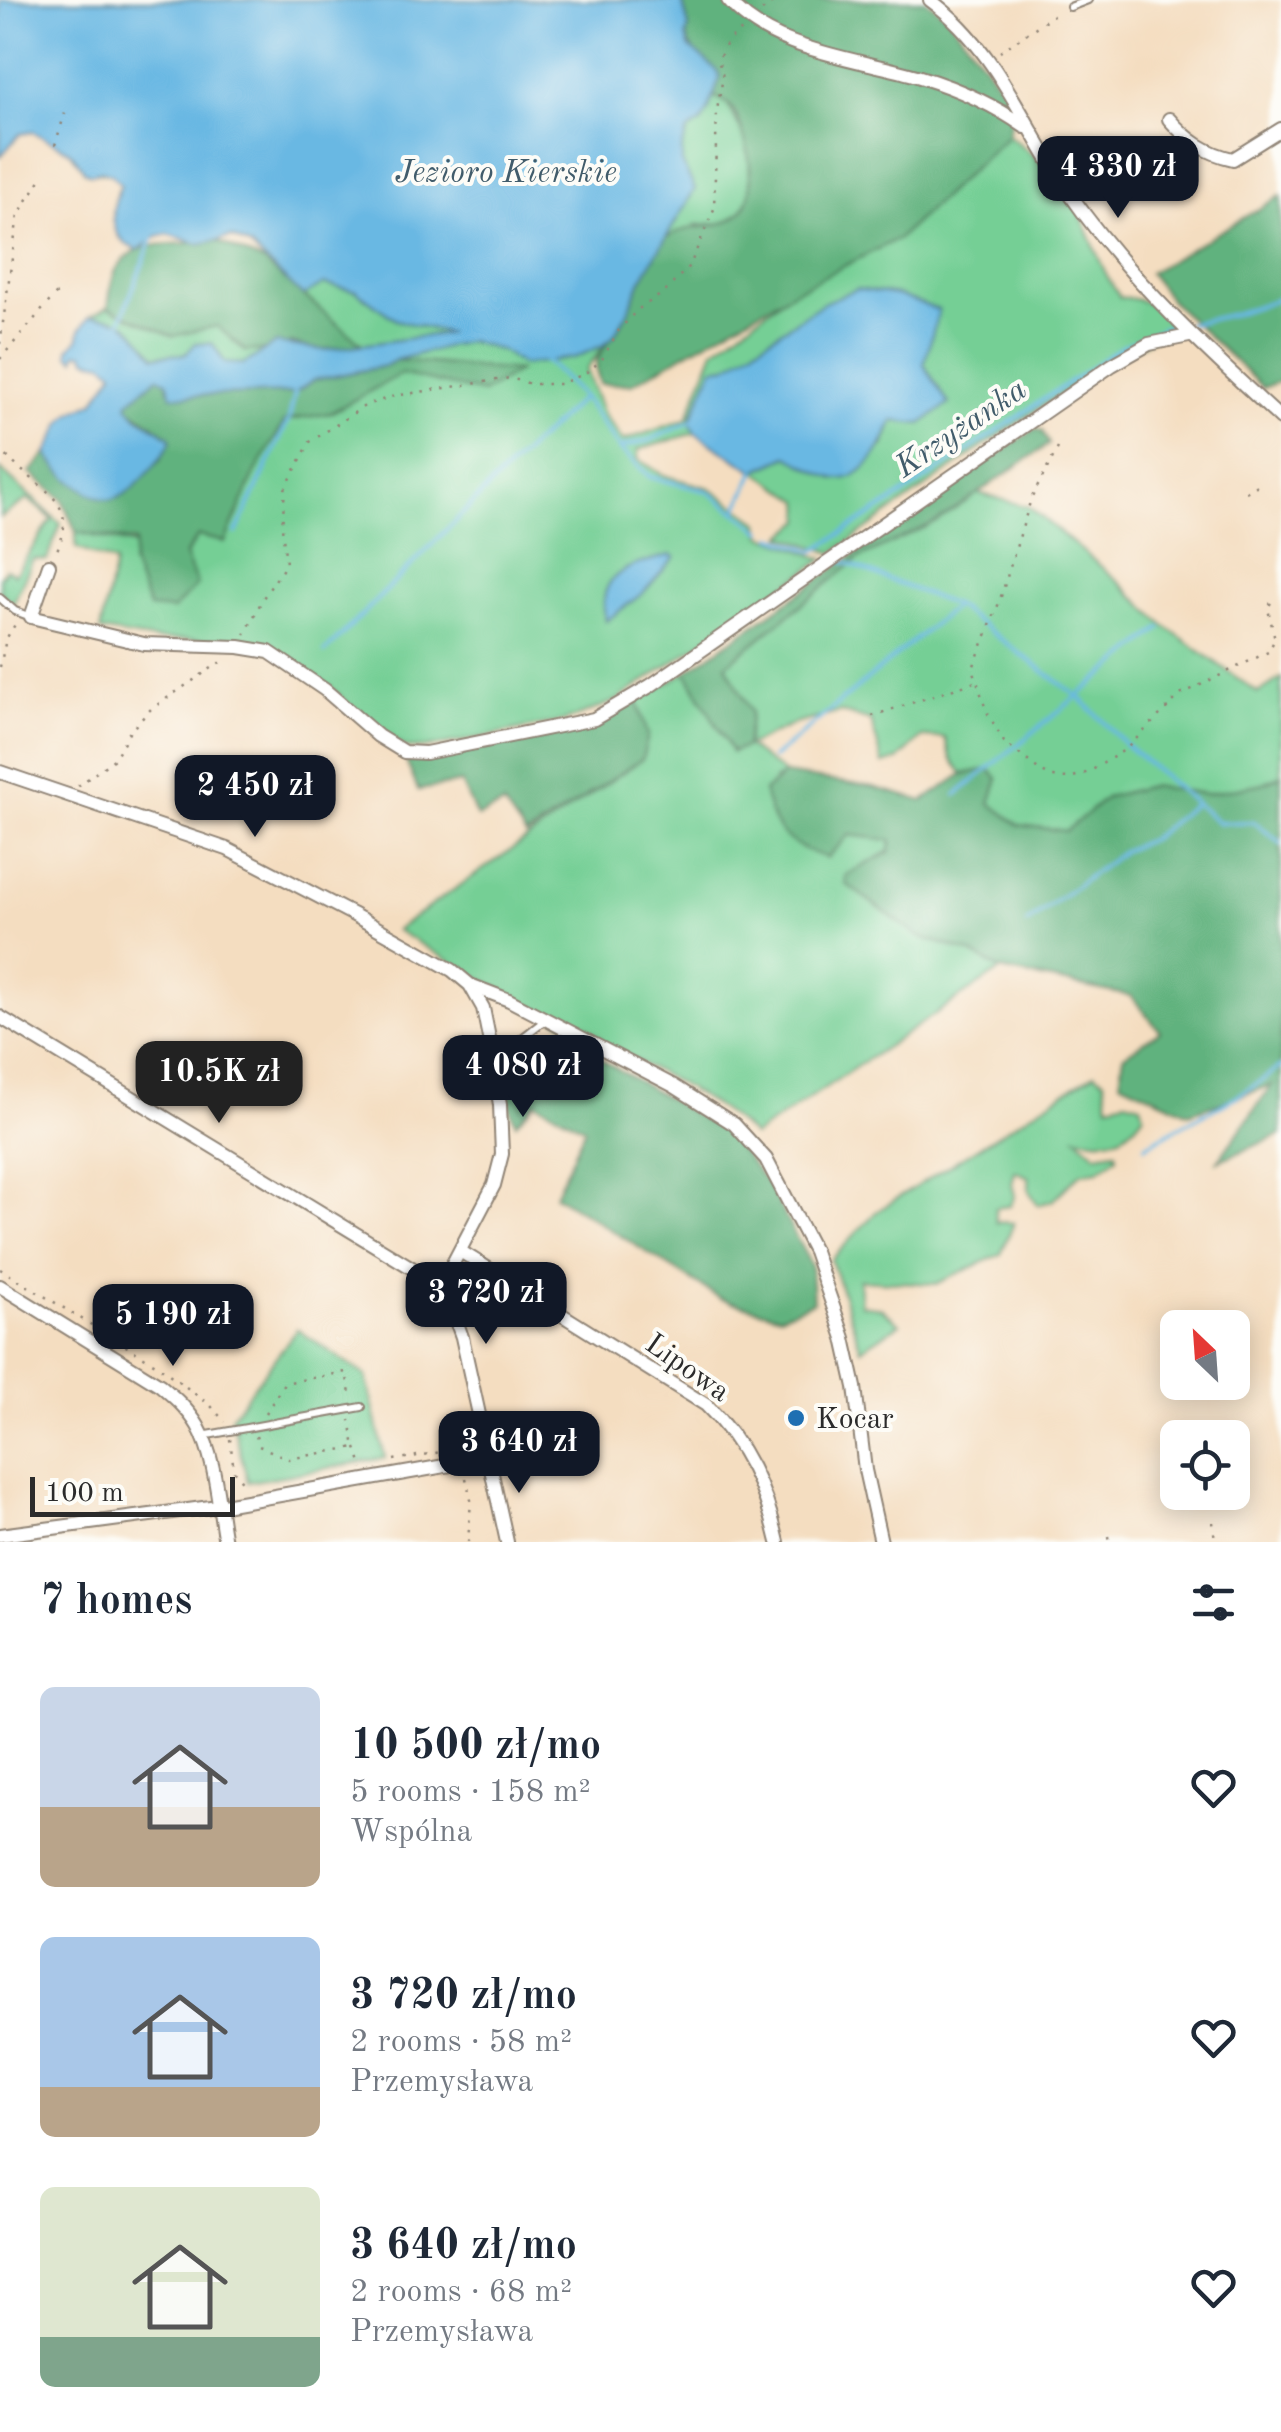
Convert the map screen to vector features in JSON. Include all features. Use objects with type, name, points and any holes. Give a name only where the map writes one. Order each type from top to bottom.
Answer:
[{"type":"street","points":[[728,0],[752,22],[781,38],[940,83],[992,104],[1028,128]]},
{"type":"street","points":[[930,0],[964,28],[990,59],[1072,198],[1125,266],[1189,336],[1281,418]]},
{"type":"street","points":[[1169,119],[1182,134],[1211,154],[1233,159],[1281,129]]},
{"type":"street","points":[[49,566],[31,616],[144,644],[240,647],[269,652],[326,690],[378,736],[404,752],[465,746],[594,719],[665,676],[1112,366],[1150,344],[1189,336]]},
{"type":"street","points":[[0,772],[227,850],[368,923],[452,970],[470,985],[510,1000],[674,1086],[734,1124],[766,1159],[814,1252],[844,1338],[881,1542]]},
{"type":"street","points":[[439,1290],[499,1171],[502,1135],[492,1053],[483,1008],[470,985]]},
{"type":"street","points":[[0,1017],[417,1272],[439,1290],[462,1337],[507,1542]]},
{"type":"street","name":"Lipowa","points":[[460,1251],[706,1405],[725,1423],[756,1474],[778,1542]]},
{"type":"street","points":[[0,1286],[160,1385],[182,1404],[202,1436],[224,1542]]},
{"type":"street","points":[[0,1535],[218,1506],[490,1458]]},
{"type":"lane","points":[[1070,7],[1088,0]]},
{"type":"lane","points":[[0,598],[15,611],[31,616]]},
{"type":"lane","points":[[492,1053],[509,1048],[546,1020]]},
{"type":"lane","points":[[202,1436],[354,1408]]},
{"type":"path","points":[[72,796],[77,787],[114,759],[130,730],[151,709],[240,647],[286,564],[282,528],[285,489],[310,442],[366,405],[394,396],[510,378],[553,384],[575,377],[595,367],[637,310],[665,292],[690,265],[714,209],[717,110],[722,78],[718,60],[728,41],[776,0]]},
{"type":"path","points":[[994,56],[1054,13],[1070,7]]},
{"type":"path","points":[[55,144],[66,110]]},
{"type":"path","points":[[0,344],[20,209],[42,177]]},
{"type":"path","points":[[0,359],[61,288]]},
{"type":"path","points":[[0,448],[52,496],[65,514],[62,539],[49,566]]},
{"type":"path","points":[[1058,448],[1032,498],[990,625],[974,661],[976,681],[996,732],[1042,772],[1070,778],[1090,772],[1134,742],[1180,695],[1253,661],[1273,646],[1276,634],[1268,609],[1271,602]]},
{"type":"path","points":[[1246,492],[1262,482]]},
{"type":"path","points":[[0,667],[10,629],[31,616]]},
{"type":"path","points":[[872,716],[976,681]]},
{"type":"path","points":[[0,1268],[184,1383],[220,1414],[228,1430],[234,1471],[238,1481],[250,1489]]},
{"type":"path","points":[[355,1447],[354,1408],[346,1372],[284,1383],[257,1424],[260,1446],[289,1458],[355,1447],[360,1451],[364,1469]]},
{"type":"path","points":[[390,1464],[397,1458],[461,1446],[465,1449]]},
{"type":"path","points":[[464,1472],[471,1500],[468,1542]]},
{"type":"path","points":[[1213,1522],[1216,1542]]},
{"type":"path","points":[[1109,1536],[1110,1542]]},
{"type":"green space","points":[[682,0],[689,28],[749,146],[750,196],[742,211],[725,223],[695,225],[586,370],[603,414],[623,441],[687,419],[714,350],[789,294],[899,238],[1008,135],[1041,162],[1068,192],[1120,297],[1155,307],[1170,324],[1166,331],[1038,409],[833,553],[783,536],[802,520],[801,501],[755,471],[788,456],[835,479],[884,446],[893,421],[948,403],[924,365],[713,369],[690,421],[695,433],[638,450],[638,459],[663,475],[710,488],[760,523],[762,535],[824,559],[616,701],[566,721],[428,748],[406,748],[380,733],[331,688],[271,646],[246,639],[155,640],[100,631],[115,563],[76,548],[76,532],[185,556],[198,536],[225,542],[255,473],[285,421],[330,413],[401,374],[483,392],[517,371],[396,360],[467,341],[450,333],[364,346],[251,247],[232,237],[199,244],[168,234],[157,236],[138,250],[121,239],[114,223],[121,184],[111,174],[85,172],[71,152]]},
{"type":"green space","points":[[682,0],[926,0],[948,17],[1014,103],[1008,135],[899,238],[789,294],[632,384],[600,384],[598,360],[627,314],[657,249],[673,234],[734,218],[742,211],[750,189],[742,130],[730,106],[713,96],[717,74],[691,47]]},
{"type":"green space","points":[[1281,196],[1281,381],[1263,388],[1171,301],[1149,273]]},
{"type":"green space","points":[[215,240],[264,262],[364,346],[315,350],[292,343],[245,351],[217,326],[173,336],[108,307],[114,275],[128,256],[150,246]]},
{"type":"green space","points":[[108,307],[173,336],[217,326],[245,351],[268,350],[244,364],[225,363],[213,344],[196,343],[187,354],[155,356],[121,322],[89,317]]},
{"type":"green space","points":[[396,360],[518,371],[483,393],[401,374],[330,413],[285,421],[255,473],[225,542],[198,536],[185,555],[197,585],[173,610],[149,608],[132,564],[135,542],[76,532],[62,499],[30,473],[47,453],[126,494],[161,459],[170,437],[128,407],[128,402],[158,377],[178,393],[295,393],[314,380],[385,366]]},
{"type":"green space","points":[[1035,429],[1042,431],[1049,444],[936,522],[859,558],[726,665],[751,712],[746,747],[732,752],[686,672]]},
{"type":"green space","points":[[0,469],[61,524],[47,560],[33,559],[13,604],[0,591],[0,578],[6,569],[15,574],[52,519],[28,499],[0,518]]},
{"type":"green space","points":[[978,493],[1029,507],[1116,579],[1164,625],[1258,693],[1281,678],[1281,775],[1264,783],[1206,794],[1150,786],[1107,797],[1066,831],[1019,825],[989,803],[998,779],[988,769],[963,774],[952,760],[945,738],[922,737],[898,760],[883,764],[871,721],[841,712],[794,724],[747,746],[785,774],[774,780],[849,835],[891,840],[890,851],[847,875],[918,936],[971,953],[1001,970],[753,1136],[681,1085],[396,930],[642,759],[648,735],[637,701],[686,672],[732,752],[751,712],[725,666],[859,558],[936,522]]},
{"type":"green space","points":[[637,701],[648,735],[642,759],[526,836],[504,805],[477,817],[461,783],[418,790],[406,761],[552,736],[598,723]]},
{"type":"green space","points":[[989,769],[998,779],[990,803],[1019,825],[1066,831],[1107,797],[1150,786],[1206,794],[1264,783],[1281,775],[1281,1135],[1218,1161],[1272,1085],[1189,1113],[1120,1081],[1124,1055],[1160,1031],[1131,996],[1001,970],[971,953],[918,936],[846,884],[846,875],[890,852],[891,840],[849,835],[827,858],[813,853],[784,835],[764,791],[785,774],[873,787],[923,801],[963,774]]},
{"type":"green space","points":[[582,1048],[729,1135],[768,1185],[811,1265],[813,1302],[780,1316],[722,1299],[555,1195],[585,1128],[535,1102],[516,1123],[503,1059]]},
{"type":"green space","points":[[1095,1073],[1104,1080],[1108,1104],[1126,1100],[1141,1104],[1144,1114],[1130,1130],[1115,1138],[1077,1137],[1096,1154],[1116,1151],[1117,1157],[1098,1170],[1081,1173],[1052,1201],[1038,1205],[1029,1191],[1029,1177],[1015,1171],[1015,1196],[1010,1206],[995,1208],[996,1222],[1014,1223],[1001,1254],[936,1284],[859,1280],[861,1305],[881,1308],[900,1324],[861,1349],[831,1260],[876,1212]]},
{"type":"green space","points":[[297,1329],[366,1376],[385,1458],[248,1482],[231,1417]]},
{"type":"water","name":"Jezioro Kierskie","points":[[0,0],[682,0],[689,47],[720,77],[709,109],[701,123],[688,131],[682,147],[682,163],[695,189],[641,280],[628,312],[604,345],[574,358],[522,365],[502,351],[469,341],[385,366],[314,380],[295,393],[172,396],[167,381],[158,377],[128,406],[171,441],[135,486],[117,498],[105,500],[70,480],[47,453],[63,421],[94,402],[114,372],[104,363],[88,360],[83,353],[77,353],[75,359],[69,355],[89,317],[121,322],[155,356],[186,354],[196,343],[213,344],[225,363],[244,364],[276,343],[324,350],[448,333],[396,320],[356,291],[324,284],[303,296],[251,247],[232,237],[199,244],[168,234],[157,236],[138,250],[121,239],[114,223],[121,185],[111,174],[85,172],[71,152],[33,132],[20,134],[0,157]]},
{"type":"water","points":[[857,289],[897,295],[939,310],[924,365],[949,404],[921,424],[893,421],[871,461],[854,476],[844,479],[827,476],[788,456],[755,471],[695,433],[690,422],[713,368],[727,366],[825,302]]},
{"type":"water","points":[[675,557],[643,593],[606,621],[604,604],[611,581],[631,567]]},
{"type":"waterway","points":[[120,323],[152,239]]},
{"type":"waterway","name":"Krzyżanka","points":[[1188,324],[1281,298]]},
{"type":"waterway","name":"Krzyżanka","points":[[773,537],[814,551],[1123,346],[1172,324]]},
{"type":"waterway","name":"Krzyżanka","points":[[545,360],[583,397],[619,448],[650,477],[707,491],[762,531]]},
{"type":"waterway","points":[[236,533],[289,419],[295,393]]},
{"type":"waterway","points":[[325,652],[583,397]]},
{"type":"waterway","points":[[619,448],[650,440],[690,422]]},
{"type":"waterway","points":[[737,510],[755,471]]},
{"type":"waterway","points":[[839,560],[956,606],[1080,698],[1125,744],[1219,823],[1254,822],[1281,843]]},
{"type":"waterway","points":[[773,758],[954,607]]},
{"type":"waterway","points":[[956,795],[1161,628]]},
{"type":"waterway","points":[[1027,923],[1123,851],[1151,839],[1194,804]]},
{"type":"waterway","points":[[1145,1146],[1232,1099],[1281,1066]]},
{"type":"place","name":"Kocar","points":[[796,1418]]}]
